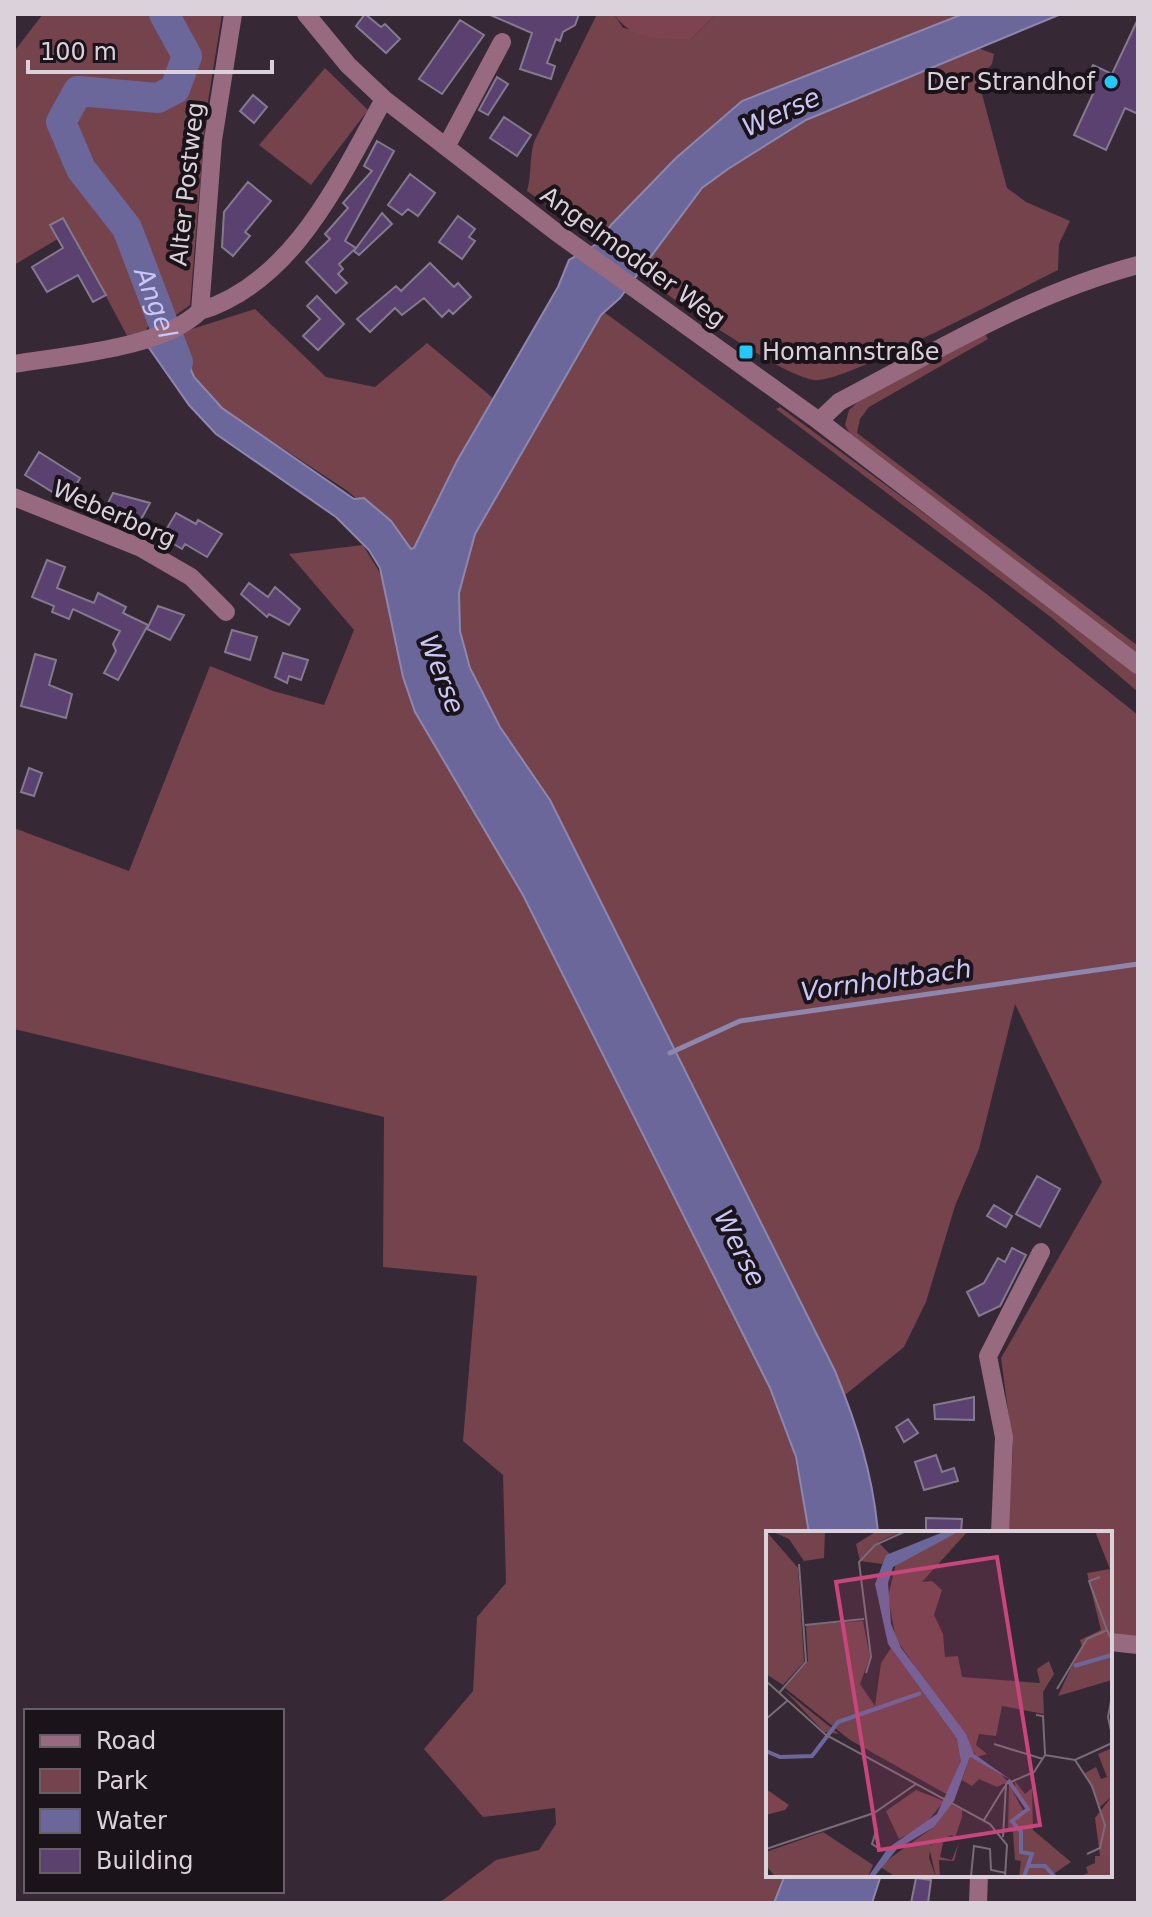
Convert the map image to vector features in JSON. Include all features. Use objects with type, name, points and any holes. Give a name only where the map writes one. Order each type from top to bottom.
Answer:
[{"type":"street","name":"Alter Postweg","points":[[200,311],[213,140],[233,14]]},
{"type":"street","name":"Angelmodder Weg","points":[[306,14],[348,65],[384,99],[576,246],[819,421],[1138,665]]},
{"type":"street","points":[[446,147],[502,42]]},
{"type":"street","points":[[14,364],[140,340],[189,321],[200,311],[228,302],[256,285],[301,236],[325,203],[384,99]]},
{"type":"street","points":[[819,421],[839,402],[1015,311],[1072,284],[1138,265]]},
{"type":"street","name":"Weberborg","points":[[14,497],[141,548],[191,577],[226,612]]},
{"type":"street","points":[[1000,1531],[1004,1437],[988,1356],[1041,1252]]},
{"type":"street","points":[[1112,1642],[1138,1645]]},
{"type":"street","points":[[978,1903],[979,1877]]},
{"type":"green space","points":[[43,14],[164,14],[187,56],[175,89],[158,98],[78,91],[61,121],[81,170],[127,228],[149,325],[140,340],[131,343],[71,231],[14,265],[16,49]]},
{"type":"green space","points":[[169,14],[222,14],[206,114],[190,305],[172,318],[138,225],[91,166],[77,134],[79,117],[89,100],[158,101],[178,90],[190,57]]},
{"type":"green space","points":[[597,14],[614,14],[623,28],[691,39],[716,14],[963,14],[742,101],[611,225],[600,242],[527,191],[534,142]]},
{"type":"green space","points":[[978,48],[994,54],[992,64],[978,79],[1007,188],[1026,202],[1070,221],[1059,244],[1058,270],[894,352],[831,377],[814,380],[797,375],[752,350],[637,274],[686,205],[735,163],[767,142],[836,107]]},
{"type":"green space","points":[[325,68],[368,110],[311,185],[259,145]]},
{"type":"green space","points":[[255,309],[326,377],[375,387],[427,343],[493,398],[457,461],[415,548],[411,549],[349,492],[222,408],[194,377],[176,334]]},
{"type":"green space","points":[[604,312],[984,592],[1138,715],[1138,1637],[1112,1635],[1112,1531],[1008,1531],[1013,1447],[1001,1358],[1102,1182],[1015,1004],[979,1149],[955,1206],[926,1302],[904,1347],[845,1395],[550,800],[493,714],[478,683],[466,651],[459,618],[459,584],[468,550],[485,513],[559,380]]},
{"type":"green space","points":[[985,334],[988,339],[869,407],[860,419],[857,433],[1138,646],[1138,655],[852,438],[845,425],[849,410],[861,399]]},
{"type":"green space","points":[[780,407],[1138,671],[1138,692],[1052,618],[776,409]]},
{"type":"green space","points":[[363,545],[385,581],[403,677],[415,713],[523,895],[770,1388],[794,1453],[809,1531],[766,1531],[766,1877],[784,1877],[774,1903],[439,1903],[496,1860],[539,1850],[556,1824],[555,1808],[483,1817],[424,1749],[473,1691],[477,1617],[506,1583],[503,1475],[463,1441],[477,1276],[383,1267],[384,1117],[14,1029],[14,828],[129,871],[210,666],[273,691],[324,705],[354,630],[289,554]]},
{"type":"shaded area","points":[[614,14],[716,14],[691,39],[680,39],[638,34],[621,23]]},
{"type":"water","name":"Werse","points":[[963,14],[1061,14],[806,120],[702,188],[620,298],[601,315],[475,534],[459,593],[460,631],[470,668],[500,727],[550,800],[835,1371],[868,1470],[878,1531],[809,1531],[796,1457],[770,1388],[523,895],[415,712],[403,677],[380,568],[369,550],[336,517],[216,434],[189,405],[147,345],[176,334],[194,377],[222,408],[354,499],[364,498],[391,521],[411,549],[414,548],[457,461],[558,287],[569,260],[600,242],[611,225],[676,158],[742,101]]},
{"type":"water","points":[[784,1877],[880,1877],[872,1903],[774,1903]]},
{"type":"building","points":[[365,14],[381,27],[385,24],[400,39],[386,53],[356,26]]},
{"type":"building","points":[[488,14],[579,14],[575,25],[563,32],[560,41],[556,39],[547,63],[555,66],[551,79],[520,69],[532,33]]},
{"type":"building","name":"Der Strandhof","points":[[1138,19],[1138,114],[1125,108],[1106,150],[1074,135],[1093,94],[1082,88],[1093,65],[1112,74]]},
{"type":"building","points":[[460,20],[484,35],[442,94],[419,79]]},
{"type":"building","points":[[497,77],[508,84],[488,115],[479,110]]},
{"type":"building","points":[[253,95],[267,107],[254,123],[240,111]]},
{"type":"building","points":[[504,117],[531,135],[517,156],[490,138]]},
{"type":"building","points":[[377,141],[394,151],[345,241],[356,248],[339,264],[343,269],[338,274],[347,283],[336,293],[306,262],[330,239],[325,234],[348,208],[343,203],[372,171],[364,166]]},
{"type":"building","points":[[410,174],[435,193],[418,216],[408,209],[402,215],[388,205]]},
{"type":"building","points":[[248,182],[271,201],[245,232],[250,236],[233,256],[222,247],[224,212]]},
{"type":"building","points":[[382,213],[392,224],[359,255],[354,251]]},
{"type":"building","points":[[458,216],[475,229],[469,237],[475,241],[462,259],[439,242]]},
{"type":"building","points":[[63,218],[106,295],[93,302],[78,275],[47,292],[32,267],[63,248],[50,225]]},
{"type":"building","points":[[430,263],[454,287],[458,283],[471,297],[453,314],[449,310],[442,317],[424,298],[402,315],[395,308],[370,332],[357,319],[396,286],[401,291]]},
{"type":"building","points":[[317,296],[344,324],[318,350],[303,336],[320,319],[307,306]]},
{"type":"building","points":[[39,452],[80,478],[67,501],[25,475]]},
{"type":"building","points":[[113,493],[150,503],[137,527],[105,509]]},
{"type":"building","points":[[176,513],[196,524],[198,520],[222,534],[207,557],[185,544],[182,549],[162,537]]},
{"type":"building","points":[[47,560],[65,567],[57,588],[94,603],[98,593],[126,607],[123,613],[148,625],[118,680],[104,673],[116,651],[113,644],[120,631],[73,609],[69,619],[52,612],[54,606],[32,597]]},
{"type":"building","points":[[249,583],[268,597],[275,587],[300,609],[289,625],[269,614],[267,617],[241,594]]},
{"type":"building","points":[[158,606],[184,615],[170,640],[147,629]]},
{"type":"building","points":[[232,630],[257,637],[250,660],[225,652]]},
{"type":"building","points":[[283,653],[308,660],[301,680],[289,676],[287,683],[275,677]]},
{"type":"building","points":[[35,654],[56,660],[49,685],[72,694],[66,718],[21,706]]},
{"type":"building","points":[[29,768],[42,773],[34,796],[21,792]]},
{"type":"building","points":[[1037,1176],[1060,1189],[1040,1227],[1016,1214]]},
{"type":"building","points":[[994,1205],[1012,1216],[1006,1227],[987,1216]]},
{"type":"building","points":[[1012,1248],[1026,1255],[1000,1306],[979,1316],[967,1292],[984,1283],[998,1258],[1005,1262]]},
{"type":"building","points":[[974,1397],[974,1420],[935,1419],[934,1405]]},
{"type":"building","points":[[908,1419],[918,1433],[904,1442],[896,1427]]},
{"type":"building","points":[[936,1455],[942,1472],[954,1468],[958,1481],[924,1490],[915,1462]]},
{"type":"building","points":[[926,1518],[962,1519],[961,1531],[926,1531]]},
{"type":"building","points":[[916,1878],[931,1880],[928,1903],[911,1903]]},
{"type":"waterway","name":"Angel","points":[[164,14],[187,56],[175,89],[158,98],[78,91],[61,122],[81,169],[127,228],[178,362]]},
{"type":"waterway","name":"Vornholtbach","points":[[670,1053],[740,1021],[1138,964]]},
{"type":"place","name":"Der Strandhof","points":[[1111,82]]},
{"type":"place","name":"Homannstraße","points":[[746,352]]}]
